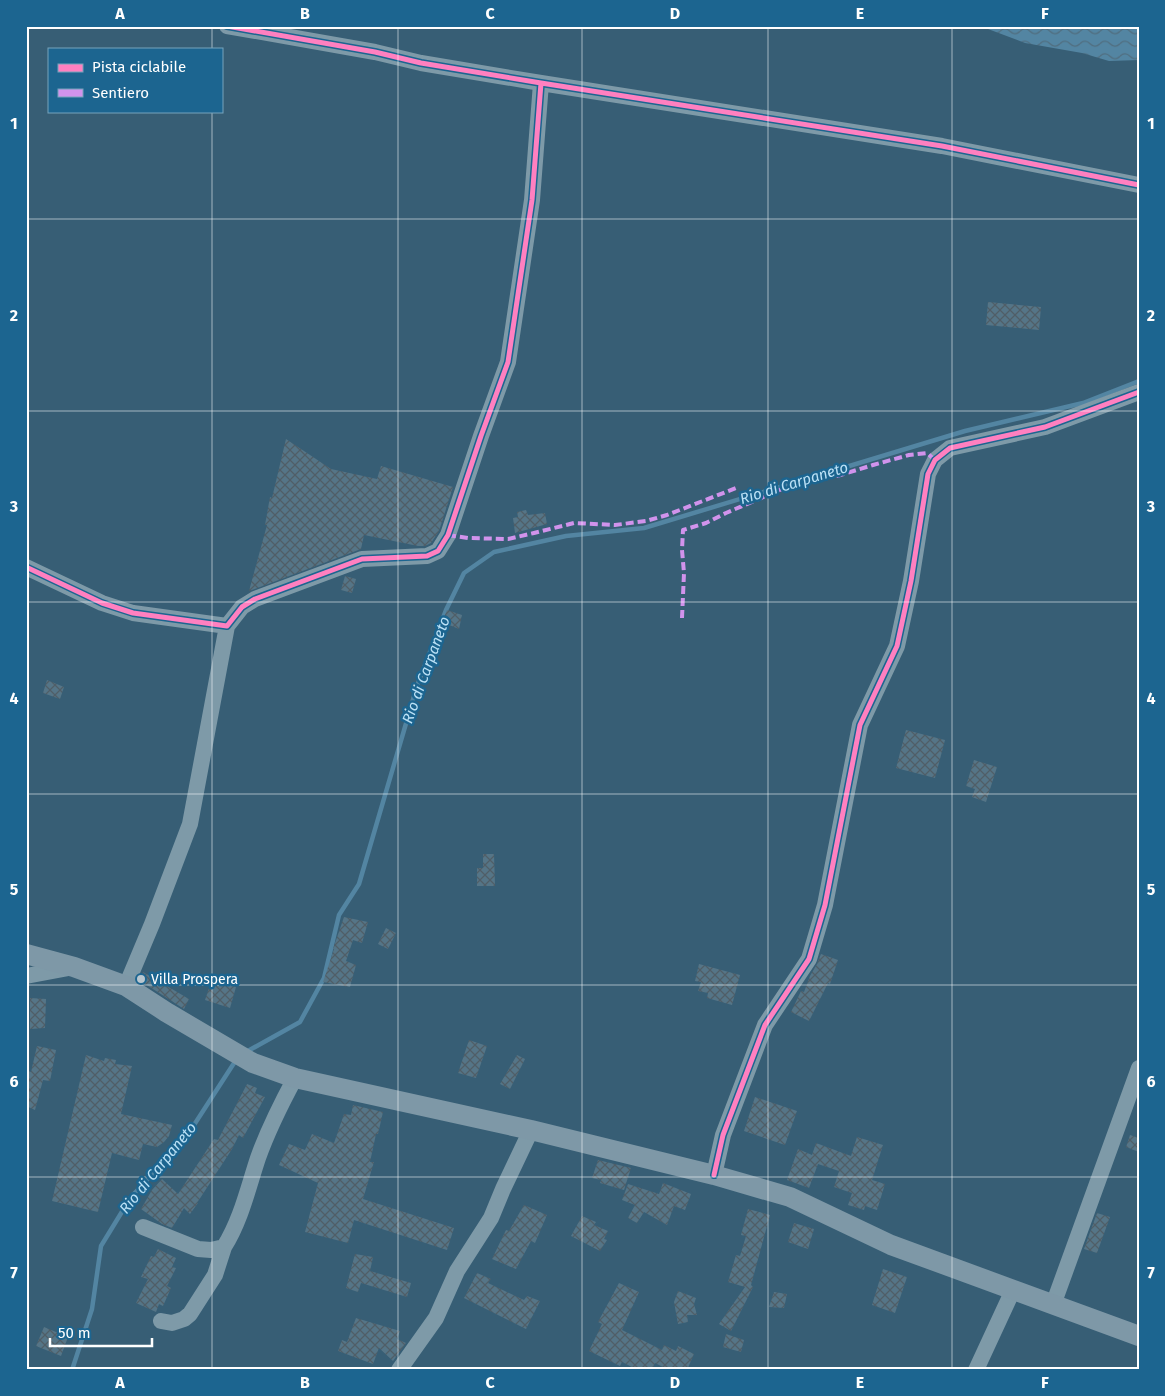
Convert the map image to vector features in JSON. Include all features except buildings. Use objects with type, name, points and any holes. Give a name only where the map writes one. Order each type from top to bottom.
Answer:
[{"type":"main road","points":[[26,954],[74,967],[126,986],[253,1063],[295,1078],[531,1130],[790,1197],[891,1245],[1139,1336]]},
{"type":"street","points":[[228,26],[375,52],[421,63],[942,146],[1139,185]]},
{"type":"street","points":[[126,986],[190,824],[227,626],[242,607],[255,599],[362,559],[427,556],[438,551],[448,535],[480,436],[508,362],[532,200],[542,83]]},
{"type":"street","points":[[714,1176],[723,1136],[766,1025],[808,959],[825,905],[860,725],[896,646],[911,581],[928,474],[935,460],[950,448],[1045,427],[1139,392]]},
{"type":"street","points":[[26,567],[102,603],[133,613],[227,626]]},
{"type":"street","points":[[26,976],[74,967]]},
{"type":"street","points":[[1054,1305],[1139,1068]]},
{"type":"street","points":[[161,1321],[172,1323],[184,1320],[216,1275],[224,1247],[233,1233],[259,1156],[277,1111],[295,1078]]},
{"type":"street","points":[[399,1370],[436,1318],[457,1271],[491,1218],[531,1130]]},
{"type":"street","points":[[143,1227],[198,1249],[211,1250],[224,1247]]},
{"type":"street","points":[[976,1370],[1013,1290]]},
{"type":"water","points":[[980,26],[1139,26],[1139,60],[1109,61],[1082,53],[1025,43]]},
{"type":"waterway","name":"Rio di Carpaneto","points":[[246,1052],[300,1022],[324,978],[339,915],[359,884],[417,686],[446,610],[464,573],[494,552],[566,536],[644,528],[965,431],[1083,403],[1139,381]]},
{"type":"waterway","name":"Rio di Carpaneto","points":[[72,1370],[92,1309],[101,1246],[131,1197],[183,1142],[236,1060]]},
{"type":"marked path","points":[[682,618],[683,530],[706,523],[782,489],[816,478],[837,476],[909,455],[927,453],[935,460]]},
{"type":"marked path","points":[[448,535],[468,538],[508,539],[574,523],[615,525],[646,521],[667,515],[736,488]]},
{"type":"cycle path","points":[[227,26],[375,52],[421,63],[942,146],[1139,185]]},
{"type":"cycle path","points":[[26,567],[102,603],[133,613],[227,626],[242,607],[255,599],[362,559],[427,556],[438,551],[448,535],[508,362],[532,200],[541,83]]},
{"type":"cycle path","points":[[714,1175],[723,1135],[765,1025],[809,959],[825,905],[860,725],[897,646],[911,581],[928,474],[935,460],[950,448],[1045,427],[1139,392]]},
{"type":"place","name":"Villa Prospera","points":[[141,979]]}]
